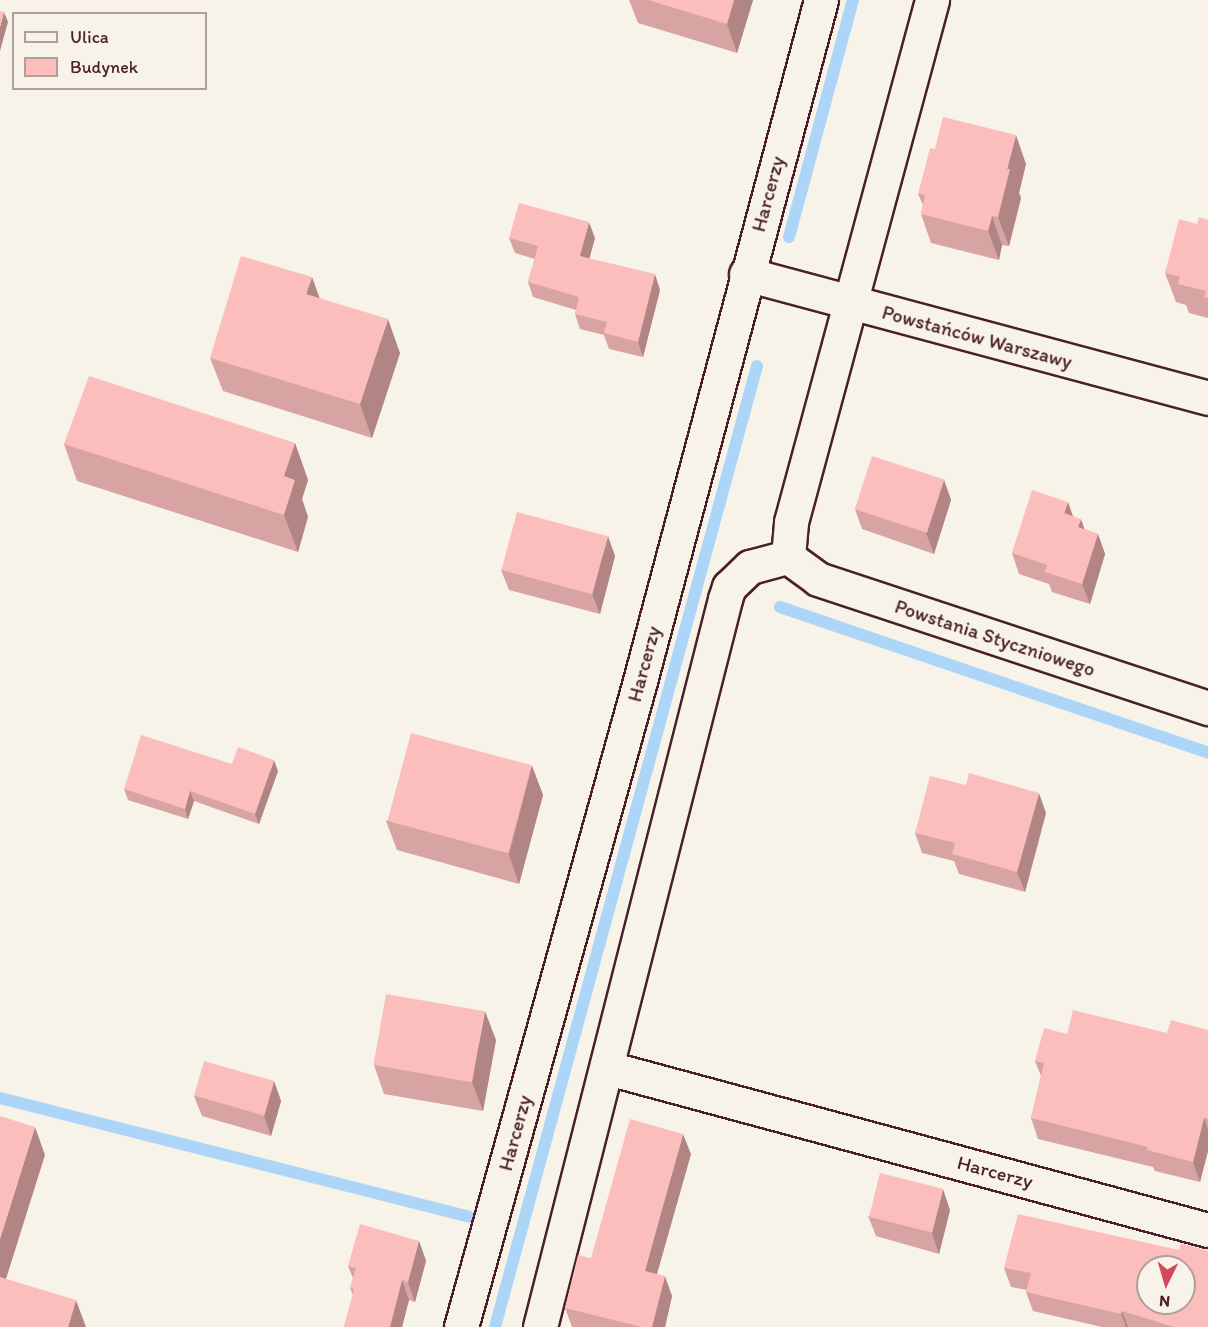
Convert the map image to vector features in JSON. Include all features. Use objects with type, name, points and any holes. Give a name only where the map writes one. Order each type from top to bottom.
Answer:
[{"type":"street","name":"Harcerzy","points":[[461,1327],[639,681],[821,0]]},
{"type":"street","points":[[540,1327],[608,1068],[729,586],[750,567],[788,557],[791,522],[852,304],[932,0]]},
{"type":"street","name":"Powstańców Warszawy","points":[[746,274],[1208,398]]},
{"type":"street","name":"Powstania Styczniowego","points":[[788,557],[818,579],[1208,708]]},
{"type":"street","name":"Harcerzy","points":[[608,1068],[1208,1230]]},
{"type":"building","points":[[648,0],[734,0],[727,24]]},
{"type":"building","points":[[0,11],[4,12],[0,27]]},
{"type":"building","points":[[943,117],[1016,135],[998,217],[992,216],[988,231],[921,214],[925,195],[918,194],[930,148],[935,149]]},
{"type":"building","points":[[519,203],[589,222],[580,256],[655,274],[638,342],[604,333],[607,322],[575,314],[579,297],[528,282],[538,246],[509,238]]},
{"type":"building","points":[[1199,217],[1208,220],[1208,298],[1204,297],[1206,291],[1178,284],[1180,277],[1165,273],[1179,219],[1197,224]]},
{"type":"building","points":[[241,256],[312,277],[306,294],[388,319],[360,404],[210,358]]},
{"type":"building","points":[[89,376],[295,443],[284,476],[295,480],[284,515],[64,444]]},
{"type":"building","points":[[872,456],[944,479],[927,533],[855,509]]},
{"type":"building","points":[[1032,490],[1068,502],[1064,513],[1081,519],[1078,527],[1098,534],[1082,584],[1045,572],[1047,565],[1012,553]]},
{"type":"building","points":[[517,512],[608,536],[592,594],[501,570]]},
{"type":"building","points":[[411,733],[532,765],[508,853],[387,821]]},
{"type":"building","points":[[141,735],[232,764],[238,747],[274,760],[255,814],[190,791],[185,809],[124,789]]},
{"type":"building","points":[[969,773],[1039,793],[1017,872],[952,854],[955,843],[915,833],[930,776],[966,785]]},
{"type":"building","points":[[386,994],[484,1011],[472,1082],[373,1065]]},
{"type":"building","points":[[1073,1010],[1167,1033],[1171,1020],[1208,1030],[1208,1119],[1204,1118],[1193,1162],[1147,1150],[1148,1147],[1031,1118],[1044,1063],[1035,1061],[1044,1028],[1067,1034]]},
{"type":"building","points":[[204,1061],[274,1081],[264,1116],[194,1096]]},
{"type":"building","points":[[0,1116],[35,1127],[0,1239]]},
{"type":"building","points":[[630,1119],[683,1134],[645,1271],[665,1276],[652,1327],[642,1327],[565,1308],[578,1255],[591,1258]]},
{"type":"building","points":[[880,1173],[943,1189],[932,1232],[869,1217]]},
{"type":"building","points":[[1018,1214],[1179,1250],[1181,1243],[1208,1251],[1208,1327],[1174,1327],[1122,1311],[1121,1314],[1026,1292],[1031,1273],[1004,1268]]},
{"type":"building","points":[[360,1224],[419,1241],[408,1282],[402,1280],[390,1327],[344,1327],[354,1289],[350,1288],[356,1268],[348,1266]]},
{"type":"building","points":[[0,1277],[76,1300],[68,1327],[0,1327]]},
{"type":"waterway","points":[[789,237],[853,0]]},
{"type":"waterway","points":[[495,1327],[757,366]]},
{"type":"waterway","points":[[780,607],[1208,753]]},
{"type":"waterway","points":[[0,1098],[469,1217]]}]
